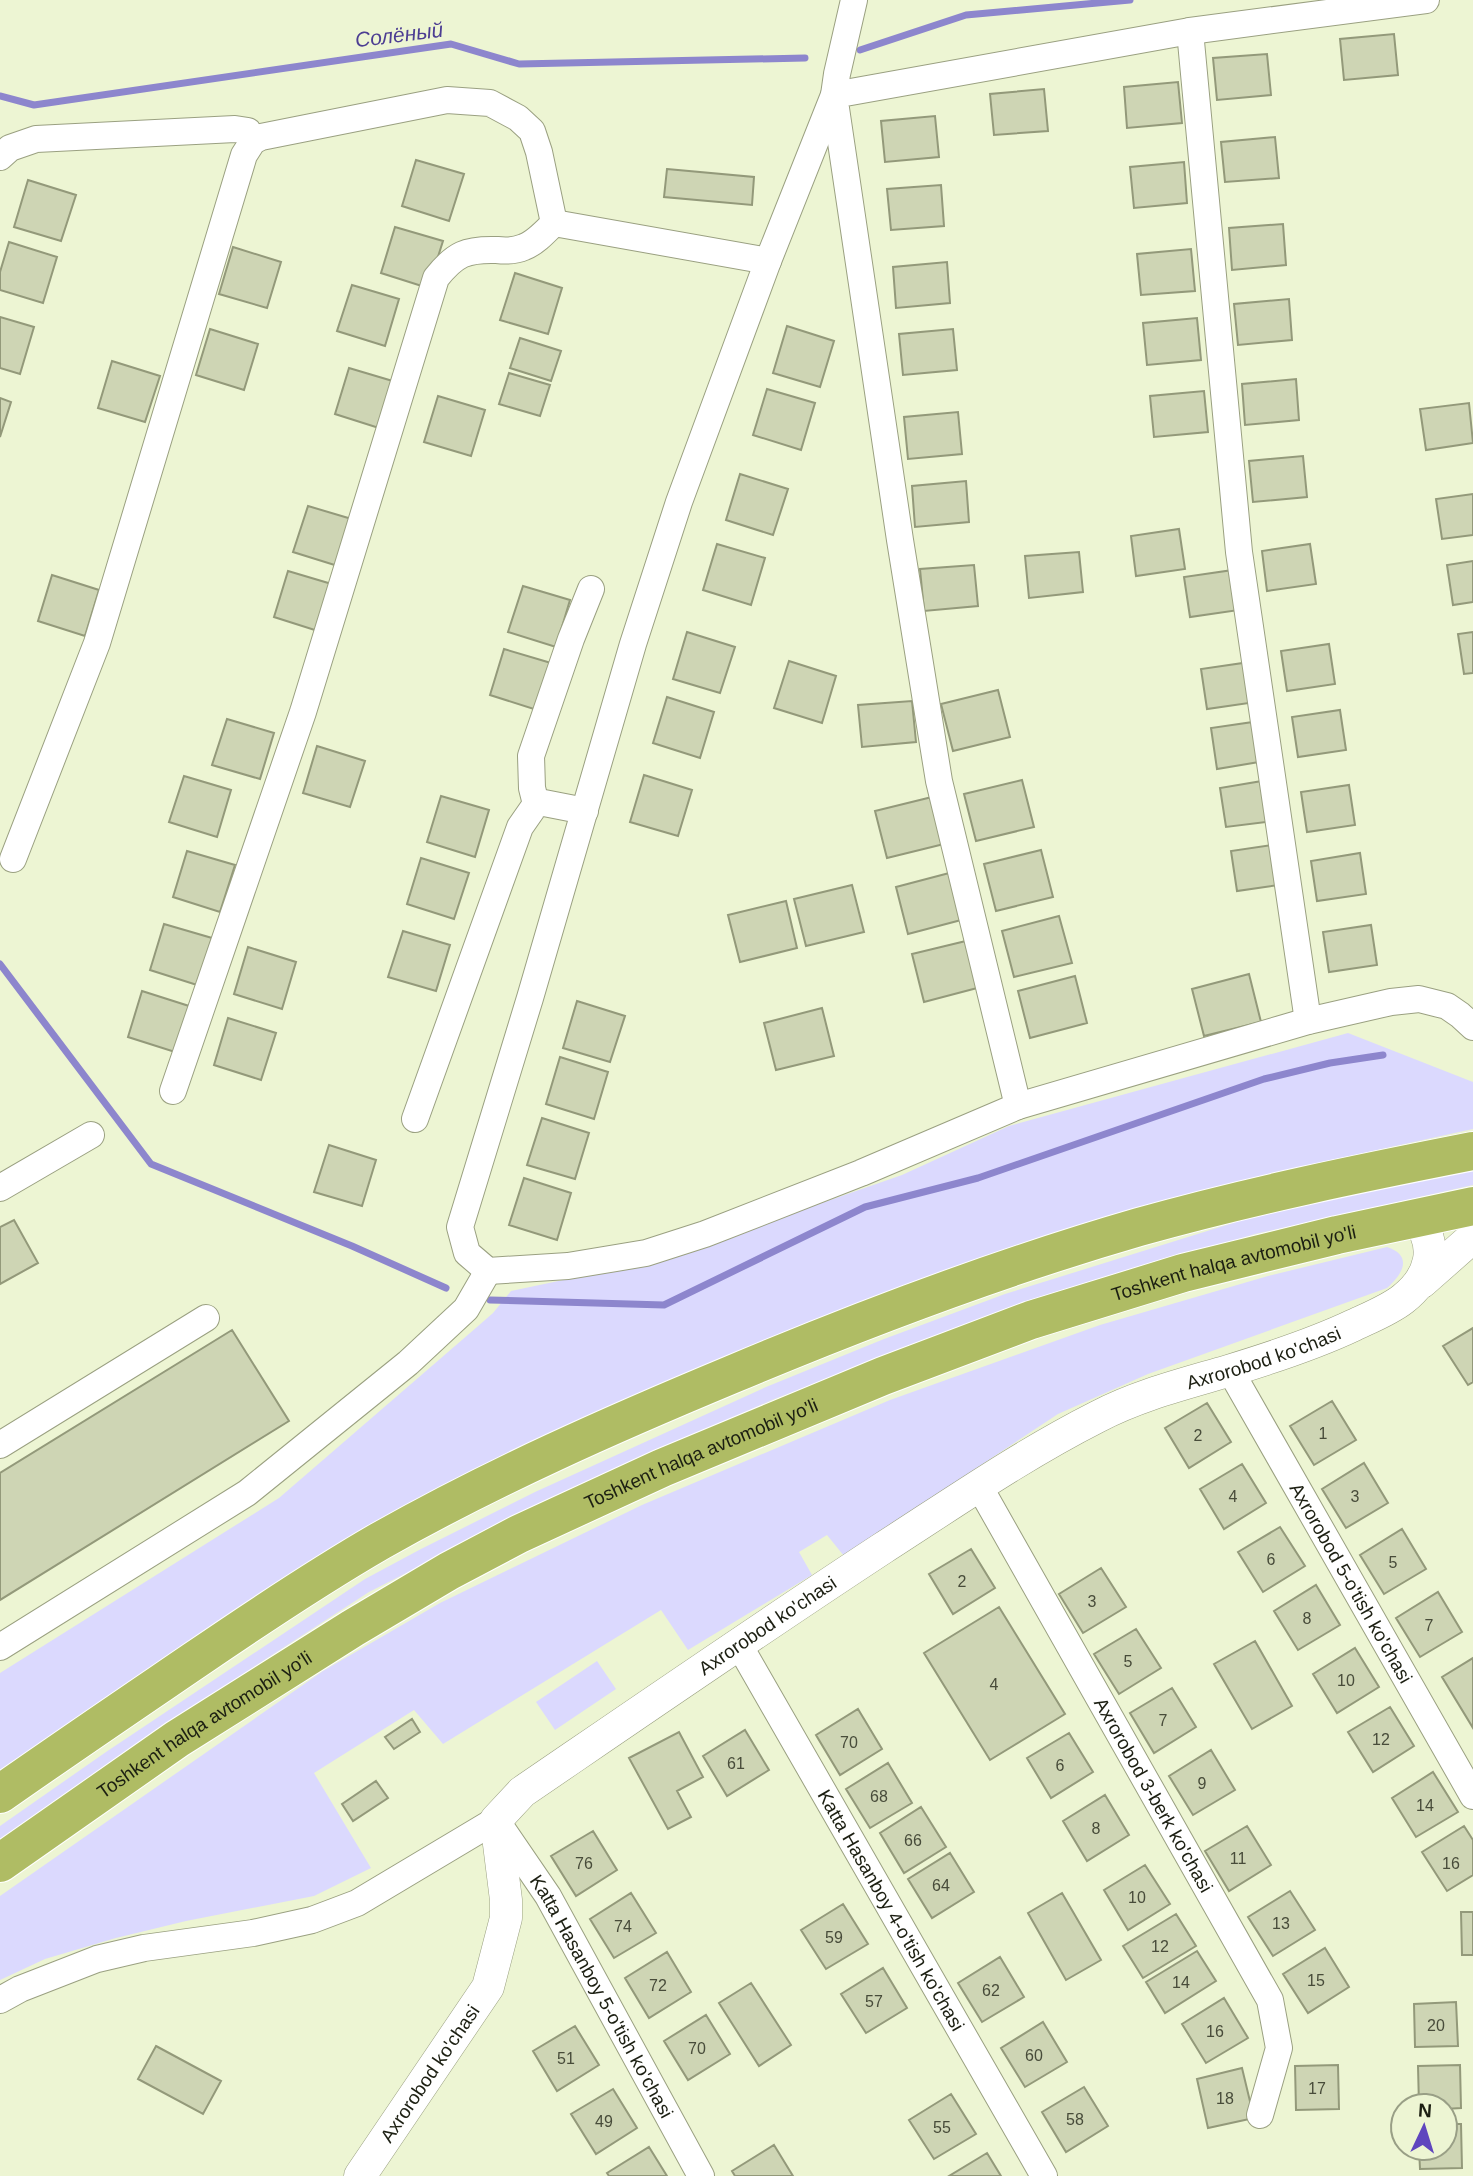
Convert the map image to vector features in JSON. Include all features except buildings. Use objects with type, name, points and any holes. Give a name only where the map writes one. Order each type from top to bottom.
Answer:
[{"type":"highway","points":[[0,1794],[344,1562],[465,1496],[615,1423],[871,1318],[1046,1255],[1241,1200],[1473,1151]]},
{"type":"highway","name":"Toshkent halqa avtomobil yo'li","points":[[0,1863],[177,1739],[353,1628],[449,1571],[590,1501],[871,1381],[1031,1320],[1183,1273],[1415,1217],[1473,1206]]},
{"type":"street","points":[[854,0],[836,74],[834,94],[898,526],[939,781],[1018,1106]]},
{"type":"street","points":[[834,94],[1190,31],[1426,0]]},
{"type":"street","points":[[1190,31],[1239,552],[1308,1021]]},
{"type":"street","points":[[834,94],[768,261],[679,502],[633,644],[460,1227],[467,1253],[488,1271],[568,1266],[646,1253],[705,1234],[861,1173],[1018,1106],[1308,1021],[1391,1002],[1419,999],[1447,1006],[1473,1027]]},
{"type":"street","points":[[13,859],[97,643],[244,155],[253,141],[261,137],[447,100],[490,103],[519,118],[532,131],[554,223]]},
{"type":"street","points":[[3,149],[36,139],[235,129],[248,131],[253,141]]},
{"type":"street","points":[[554,223],[768,261]]},
{"type":"street","points":[[173,1091],[303,712],[436,278],[456,256],[474,251],[523,248],[554,223]]},
{"type":"street","points":[[536,804],[532,788],[531,757],[570,639],[591,589]]},
{"type":"street","points":[[415,1119],[520,827],[536,804],[544,803],[585,811]]},
{"type":"street","points":[[0,1188],[91,1135]]},
{"type":"street","name":"Axrorobod ko'chasi","points":[[1414,1289],[1422,1277],[1432,1248],[1428,1234],[1415,1217]]},
{"type":"street","name":"Axrorobod ko'chasi","points":[[360,2176],[488,1987],[506,1918],[496,1820],[522,1792],[738,1643],[1067,1432],[1112,1409],[1159,1390],[1230,1370],[1329,1336],[1389,1308],[1473,1237]]},
{"type":"street","points":[[0,1647],[247,1493],[408,1363],[466,1309],[488,1271]]},
{"type":"street","points":[[0,1445],[206,1318]]},
{"type":"street","name":"Axrorobod 5-o'tish ko'chasi","points":[[1230,1370],[1473,1796]]},
{"type":"street","name":"Axrorobod 3-berk ko'chasi","points":[[979,1486],[1270,2000],[1279,2048],[1260,2115]]},
{"type":"street","name":"Katta Hasanboy 4-o'tish ko'chasi","points":[[738,1643],[1044,2176]]},
{"type":"street","points":[[0,2000],[20,1989],[97,1959],[144,1948],[253,1933],[312,1920],[357,1903],[496,1820]]},
{"type":"street","name":"Katta Hasanboy 5-o'tish ko'chasi","points":[[496,1820],[548,1896],[701,2176]]},
{"type":"shaded area","points":[[1348,1033],[1473,1082],[1473,1129],[1263,1175],[1151,1207],[724,1358],[0,1774],[0,1673],[279,1498],[493,1313],[511,1291],[658,1260],[902,1175],[1009,1126]]},
{"type":"shaded area","points":[[1473,1168],[1473,1185],[1255,1234],[1009,1308],[772,1400],[540,1505],[369,1592],[246,1672],[0,1842],[0,1826],[365,1579],[535,1492],[766,1387],[1005,1294],[1249,1218]]},
{"type":"shaded area","points":[[1387,1247],[1400,1255],[1403,1266],[1387,1288],[1148,1374],[1058,1414],[844,1556],[827,1535],[799,1552],[812,1575],[688,1650],[661,1610],[443,1744],[414,1710],[314,1773],[371,1868],[314,1896],[186,1921],[116,1938],[45,1959],[0,1980],[0,1896],[323,1671],[440,1603],[642,1505],[890,1400],[1100,1325],[1268,1276]]},
{"type":"shaded area","points":[[597,1661],[616,1689],[555,1730],[536,1702]]},
{"type":"waterway","name":"Солёный","points":[[860,50],[966,15],[1130,0]]},
{"type":"waterway","name":"Солёный","points":[[0,96],[34,105],[451,44],[519,64],[805,58]]},
{"type":"waterway","points":[[0,964],[151,1164],[352,1246],[446,1288]]},
{"type":"waterway","points":[[490,1300],[664,1305],[865,1207],[978,1178],[1264,1079],[1330,1063],[1383,1055]]}]
